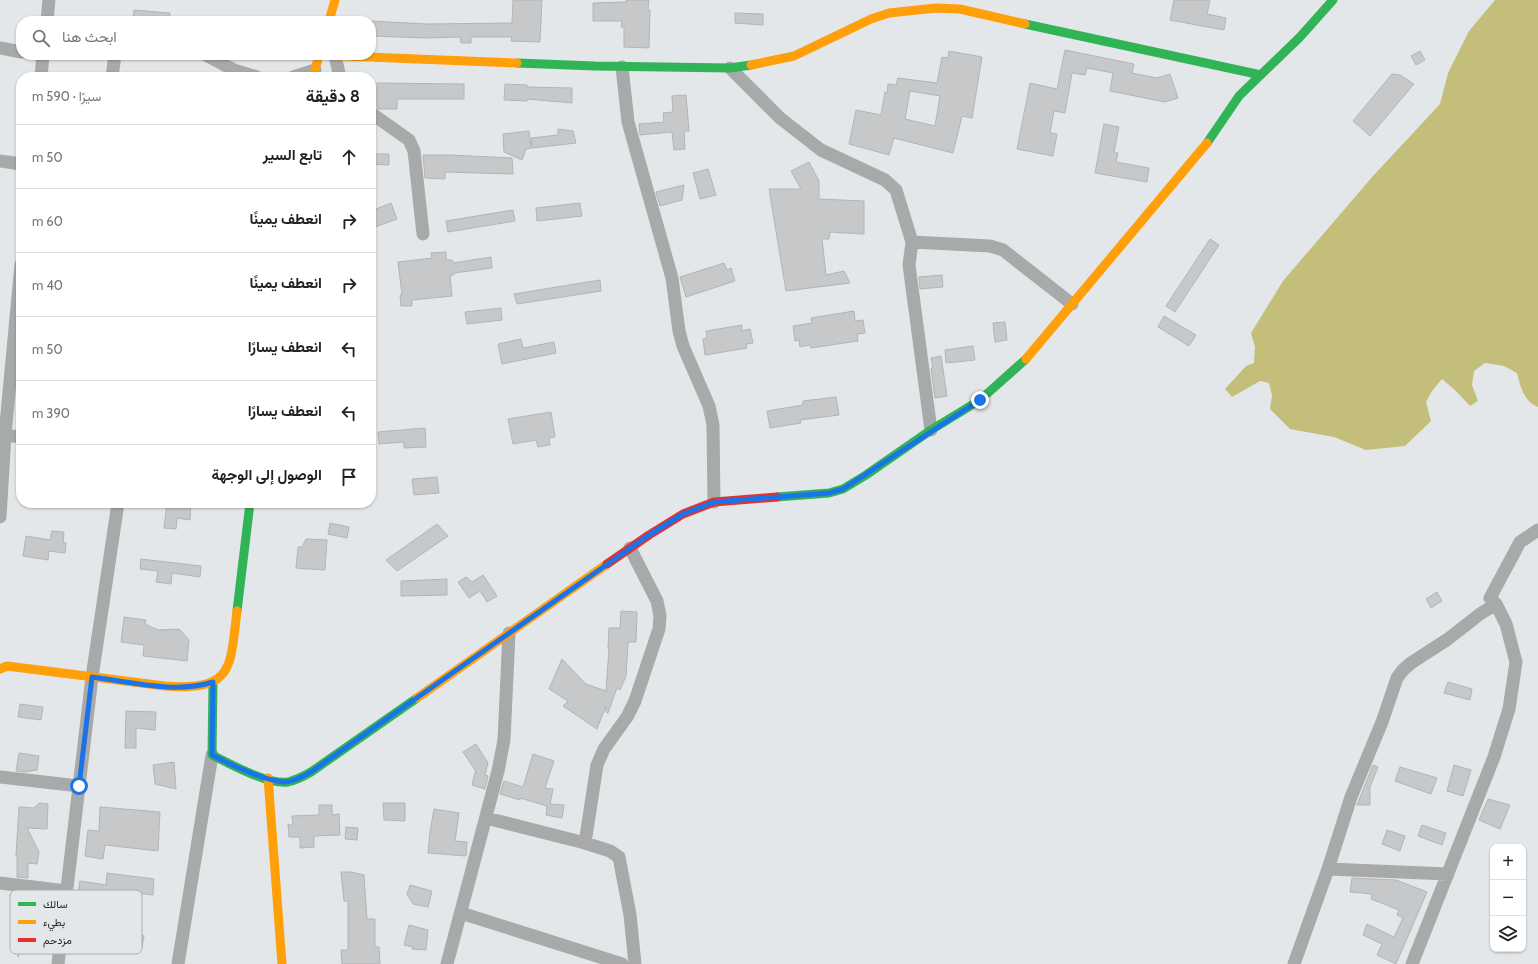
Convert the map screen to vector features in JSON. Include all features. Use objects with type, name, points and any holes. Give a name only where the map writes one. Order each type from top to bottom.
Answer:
[{"type":"street","points":[[47,16],[49,0]]},
{"type":"street","points":[[330,16],[335,0]]},
{"type":"street","points":[[212,755],[232,766],[268,778],[285,782],[298,779],[311,772],[630,548],[683,514],[714,502],[829,493],[843,489],[866,475],[930,430],[980,400],[1025,360],[1139,223],[1203,149],[1239,96],[1300,37],[1333,0]]},
{"type":"street","points":[[1318,17],[1341,0]]},
{"type":"street","points":[[376,58],[622,67],[730,68],[794,56],[871,19],[889,13],[936,8],[960,9],[1056,31],[1261,74]]},
{"type":"street","points":[[0,48],[16,51]]},
{"type":"street","points":[[40,60],[41,72]]},
{"type":"street","points":[[113,72],[114,60]]},
{"type":"street","points":[[215,60],[241,72]]},
{"type":"street","points":[[315,72],[318,60]]},
{"type":"street","points":[[336,60],[339,72]]},
{"type":"street","points":[[622,67],[628,122],[672,278],[681,339],[709,406],[713,425],[714,502]]},
{"type":"street","points":[[730,68],[780,118],[821,150],[885,180],[896,190],[912,242],[909,265],[930,430]]},
{"type":"street","points":[[376,117],[409,140],[414,152],[423,234]]},
{"type":"street","points":[[0,161],[16,163]]},
{"type":"street","points":[[912,242],[990,246],[1003,250],[1072,304]]},
{"type":"street","points":[[0,516],[5,435],[16,317]]},
{"type":"street","points":[[5,435],[16,436]]},
{"type":"street","points":[[66,890],[92,677],[117,508]]},
{"type":"street","points":[[0,668],[7,666],[187,688],[213,682],[226,671],[231,658],[249,508]]},
{"type":"street","points":[[1412,964],[1494,757],[1512,695],[1516,662],[1506,624],[1496,604],[1490,598],[1520,542],[1538,530]]},
{"type":"street","points":[[585,843],[597,765],[604,749],[627,718],[635,701],[659,629],[660,616],[657,600],[630,548]]},
{"type":"street","points":[[1294,964],[1328,869],[1351,797],[1382,722],[1397,678],[1403,670],[1411,664],[1496,604]]},
{"type":"street","points":[[447,964],[498,771],[504,740],[509,633]]},
{"type":"street","points":[[178,964],[212,755],[213,682]]},
{"type":"street","points":[[0,777],[79,786]]},
{"type":"street","points":[[268,778],[282,964]]},
{"type":"street","points":[[486,818],[585,843],[610,851],[619,856],[630,914],[635,964]]},
{"type":"street","points":[[1328,869],[1448,874]]},
{"type":"street","points":[[0,883],[58,890]]},
{"type":"street","points":[[461,913],[622,964]]},
{"type":"street","points":[[58,964],[59,954]]},
{"type":"shaded area","points":[[1495,0],[1538,0],[1538,407],[1529,401],[1523,393],[1517,373],[1504,366],[1485,363],[1474,371],[1472,385],[1478,401],[1470,406],[1442,379],[1432,391],[1426,402],[1431,421],[1405,446],[1366,450],[1334,437],[1290,429],[1270,409],[1272,395],[1269,383],[1260,381],[1232,397],[1225,389],[1246,366],[1254,363],[1255,347],[1251,333],[1283,281],[1373,176],[1440,104],[1448,73],[1469,31]]},
{"type":"building","points":[[513,0],[542,0],[540,42],[511,41],[512,37],[471,37],[471,43],[461,43],[460,37],[427,38],[376,36],[376,21],[427,24],[512,23]]},
{"type":"building","points":[[626,0],[649,0],[649,48],[624,47],[624,27],[621,27],[622,21],[593,21],[593,3],[626,2]]},
{"type":"building","points":[[1174,0],[1210,0],[1207,14],[1226,18],[1224,30],[1170,20]]},
{"type":"building","points":[[134,10],[170,13],[170,16],[133,16]]},
{"type":"building","points":[[735,13],[763,14],[763,25],[735,23]]},
{"type":"building","points":[[1065,50],[1134,64],[1132,73],[1157,78],[1170,74],[1178,98],[1165,102],[1110,91],[1113,73],[1087,68],[1085,75],[1072,73],[1065,113],[1054,111],[1050,133],[1057,134],[1053,156],[1017,149],[1030,83],[1057,89]]},
{"type":"building","points":[[949,51],[982,57],[972,118],[962,116],[953,153],[894,138],[889,155],[849,144],[856,110],[881,115],[888,84],[896,85],[898,78],[937,83],[942,57],[948,58]],"holes":[[[910,91],[940,96],[935,126],[905,119]]]},
{"type":"building","points":[[1420,51],[1425,60],[1416,65],[1411,56]]},
{"type":"building","points":[[1392,74],[1400,75],[1414,84],[1370,136],[1353,121]]},
{"type":"building","points":[[377,83],[464,84],[464,99],[397,99],[397,109],[378,109]]},
{"type":"building","points":[[505,84],[527,85],[527,87],[572,88],[572,103],[527,99],[527,101],[504,100]]},
{"type":"building","points":[[686,95],[689,131],[684,131],[685,149],[674,150],[672,132],[640,135],[639,124],[664,122],[663,113],[673,112],[672,96]]},
{"type":"building","points":[[1104,124],[1119,127],[1114,152],[1118,153],[1116,162],[1149,168],[1147,182],[1095,173]]},
{"type":"building","points":[[558,129],[573,131],[576,143],[532,148],[531,138],[558,135]]},
{"type":"building","points":[[529,131],[531,148],[526,149],[522,160],[504,152],[503,134]]},
{"type":"building","points":[[376,154],[389,154],[389,165],[376,164]]},
{"type":"building","points":[[423,155],[512,158],[513,174],[445,172],[445,179],[425,178]]},
{"type":"building","points":[[809,162],[819,181],[819,199],[864,201],[864,234],[830,232],[829,239],[822,239],[826,275],[844,271],[850,283],[786,291],[769,189],[801,189],[791,171]]},
{"type":"building","points":[[708,169],[716,195],[700,199],[693,173]]},
{"type":"building","points":[[684,185],[682,200],[660,206],[656,192]]},
{"type":"building","points":[[391,203],[397,219],[376,227],[376,209]]},
{"type":"building","points":[[580,203],[582,216],[537,221],[536,208]]},
{"type":"building","points":[[513,210],[515,221],[448,232],[446,221]]},
{"type":"building","points":[[1210,239],[1219,245],[1175,312],[1166,306]]},
{"type":"building","points":[[446,252],[446,260],[452,260],[453,263],[491,257],[492,268],[454,273],[454,275],[450,275],[452,296],[412,300],[412,306],[401,306],[400,295],[402,295],[398,262],[432,258],[431,253]]},
{"type":"building","points":[[724,263],[727,270],[731,268],[735,281],[686,297],[680,277]]},
{"type":"building","points":[[942,275],[943,287],[920,289],[919,277]]},
{"type":"building","points":[[600,280],[601,291],[517,304],[514,294]]},
{"type":"building","points":[[501,308],[502,320],[467,324],[465,312]]},
{"type":"building","points":[[854,311],[855,321],[863,320],[865,333],[857,334],[858,341],[811,348],[810,345],[800,347],[799,340],[795,341],[793,326],[812,323],[811,318]]},
{"type":"building","points":[[1164,316],[1196,335],[1189,346],[1158,327]]},
{"type":"building","points":[[1005,322],[1007,340],[995,342],[993,323]]},
{"type":"building","points":[[742,325],[742,331],[750,329],[753,343],[746,344],[747,348],[705,355],[703,339],[707,338],[706,331]]},
{"type":"building","points":[[521,339],[523,348],[554,342],[556,353],[502,364],[498,344]]},
{"type":"building","points":[[973,346],[975,360],[946,363],[945,350]]},
{"type":"building","points":[[941,356],[947,396],[935,398],[931,358]]},
{"type":"building","points":[[836,397],[839,415],[800,420],[801,423],[770,428],[767,411],[803,405],[803,401]]},
{"type":"building","points":[[551,412],[555,437],[549,438],[550,445],[538,447],[536,440],[513,444],[508,419]]},
{"type":"building","points":[[425,428],[426,447],[404,448],[404,442],[379,444],[378,432]]},
{"type":"building","points":[[437,477],[439,493],[414,495],[412,479]]},
{"type":"building","points":[[166,508],[191,508],[190,520],[177,518],[176,529],[164,528]]},
{"type":"building","points":[[330,523],[349,527],[347,538],[328,534]]},
{"type":"building","points":[[437,524],[448,536],[397,571],[386,560]]},
{"type":"building","points":[[52,531],[64,532],[63,542],[66,543],[65,553],[49,551],[48,560],[23,556],[26,536],[50,540]]},
{"type":"building","points":[[306,539],[327,540],[325,570],[296,568],[298,547],[302,547]]},
{"type":"building","points":[[141,559],[201,566],[200,577],[172,573],[171,584],[156,582],[158,571],[140,569]]},
{"type":"building","points":[[483,575],[497,596],[487,602],[480,591],[469,598],[458,582],[466,577],[472,582]]},
{"type":"building","points":[[447,579],[447,595],[401,596],[401,581]]},
{"type":"building","points":[[1437,592],[1442,601],[1431,608],[1426,599]]},
{"type":"building","points":[[621,611],[637,612],[636,642],[628,642],[626,676],[620,690],[617,688],[608,713],[606,712],[606,706],[597,729],[563,706],[568,701],[549,689],[562,659],[586,684],[606,691],[609,628],[620,628]]},
{"type":"building","points":[[124,617],[146,620],[145,624],[158,630],[179,629],[189,640],[187,661],[143,656],[144,645],[121,642]]},
{"type":"building","points":[[1448,682],[1472,689],[1470,700],[1444,693]]},
{"type":"building","points":[[20,704],[43,707],[41,720],[18,717]]},
{"type":"building","points":[[126,711],[156,712],[155,730],[136,728],[136,748],[125,748]]},
{"type":"building","points":[[476,744],[488,763],[485,775],[488,776],[485,789],[472,785],[475,772],[477,773],[463,752]]},
{"type":"building","points":[[19,753],[39,756],[37,770],[25,772],[16,771]]},
{"type":"building","points":[[533,754],[554,761],[545,788],[553,789],[550,804],[564,805],[562,818],[546,815],[547,806],[500,794],[504,781],[523,787]]},
{"type":"building","points":[[174,762],[176,789],[155,784],[153,765]]},
{"type":"building","points":[[1373,765],[1378,767],[1370,787],[1370,805],[1357,805]]},
{"type":"building","points":[[1454,765],[1471,770],[1463,796],[1447,791]]},
{"type":"building","points":[[1400,767],[1437,778],[1431,794],[1395,781]]},
{"type":"building","points":[[1488,799],[1510,805],[1500,829],[1479,820]]},
{"type":"building","points":[[39,803],[48,804],[47,829],[27,828],[39,852],[37,864],[28,863],[28,878],[17,877],[17,855],[16,856],[19,807],[34,808]]},
{"type":"building","points":[[383,803],[405,803],[405,821],[384,820]]},
{"type":"building","points":[[319,805],[332,805],[332,815],[339,814],[340,835],[314,836],[314,847],[300,848],[300,837],[289,837],[288,824],[293,826],[292,816],[319,815]]},
{"type":"building","points":[[100,807],[160,812],[158,851],[105,845],[103,859],[85,856],[88,830],[99,831]]},
{"type":"building","points":[[434,809],[459,813],[455,841],[467,842],[466,856],[428,853]]},
{"type":"building","points":[[1422,825],[1446,833],[1442,845],[1418,836]]},
{"type":"building","points":[[346,827],[358,828],[357,840],[345,839]]},
{"type":"building","points":[[1387,830],[1405,836],[1400,851],[1382,844]]},
{"type":"building","points":[[341,872],[351,872],[364,875],[367,919],[375,919],[375,947],[379,947],[380,964],[342,964],[341,950],[348,950],[348,901],[344,901]]},
{"type":"building","points":[[107,873],[154,879],[153,895],[142,894],[142,890],[78,890],[80,881],[106,885]]},
{"type":"building","points":[[1352,878],[1396,880],[1427,892],[1396,964],[1377,955],[1382,944],[1363,935],[1367,924],[1394,937],[1403,918],[1397,915],[1399,910],[1371,899],[1372,894],[1350,892]]},
{"type":"building","points":[[410,885],[432,891],[428,907],[413,904],[407,894]]},
{"type":"building","points":[[409,925],[428,930],[426,950],[412,949],[413,947],[404,945]]},
{"type":"building","points":[[142,935],[144,936],[142,947]]},
{"type":"traffic: fast","points":[[1207,143],[1239,96],[1300,37],[1333,0]]},
{"type":"traffic: fast","points":[[1025,24],[1261,75]]},
{"type":"traffic: fast","points":[[517,63],[730,68],[751,65]]},
{"type":"traffic: fast","points":[[777,497],[829,493],[843,489],[931,430],[980,400],[1026,359]]},
{"type":"traffic: fast","points":[[237,611],[249,508]]},
{"type":"traffic: fast","points":[[213,682],[212,755],[249,773],[280,782],[288,782],[311,772],[417,698]]},
{"type":"traffic: slow","points":[[330,16],[335,0]]},
{"type":"traffic: slow","points":[[751,65],[794,56],[871,19],[889,13],[936,8],[960,9],[1025,24]]},
{"type":"traffic: slow","points":[[376,57],[517,63]]},
{"type":"traffic: slow","points":[[314,72],[318,60]]},
{"type":"traffic: slow","points":[[1026,359],[1207,143]]},
{"type":"traffic: slow","points":[[417,698],[607,564]]},
{"type":"traffic: slow","points":[[0,669],[7,666],[165,686],[188,687],[204,684],[216,679],[224,672],[229,661],[237,611]]},
{"type":"traffic: slow","points":[[268,778],[282,964]]},
{"type":"traffic: jam","points":[[607,564],[683,514],[714,502],[777,497]]},
{"type":"route","points":[[79,786],[92,677],[187,688],[213,682],[212,755],[232,766],[268,778],[285,782],[298,779],[311,772],[649,535],[683,514],[714,502],[829,493],[843,489],[866,475],[930,430],[980,400]]}]
